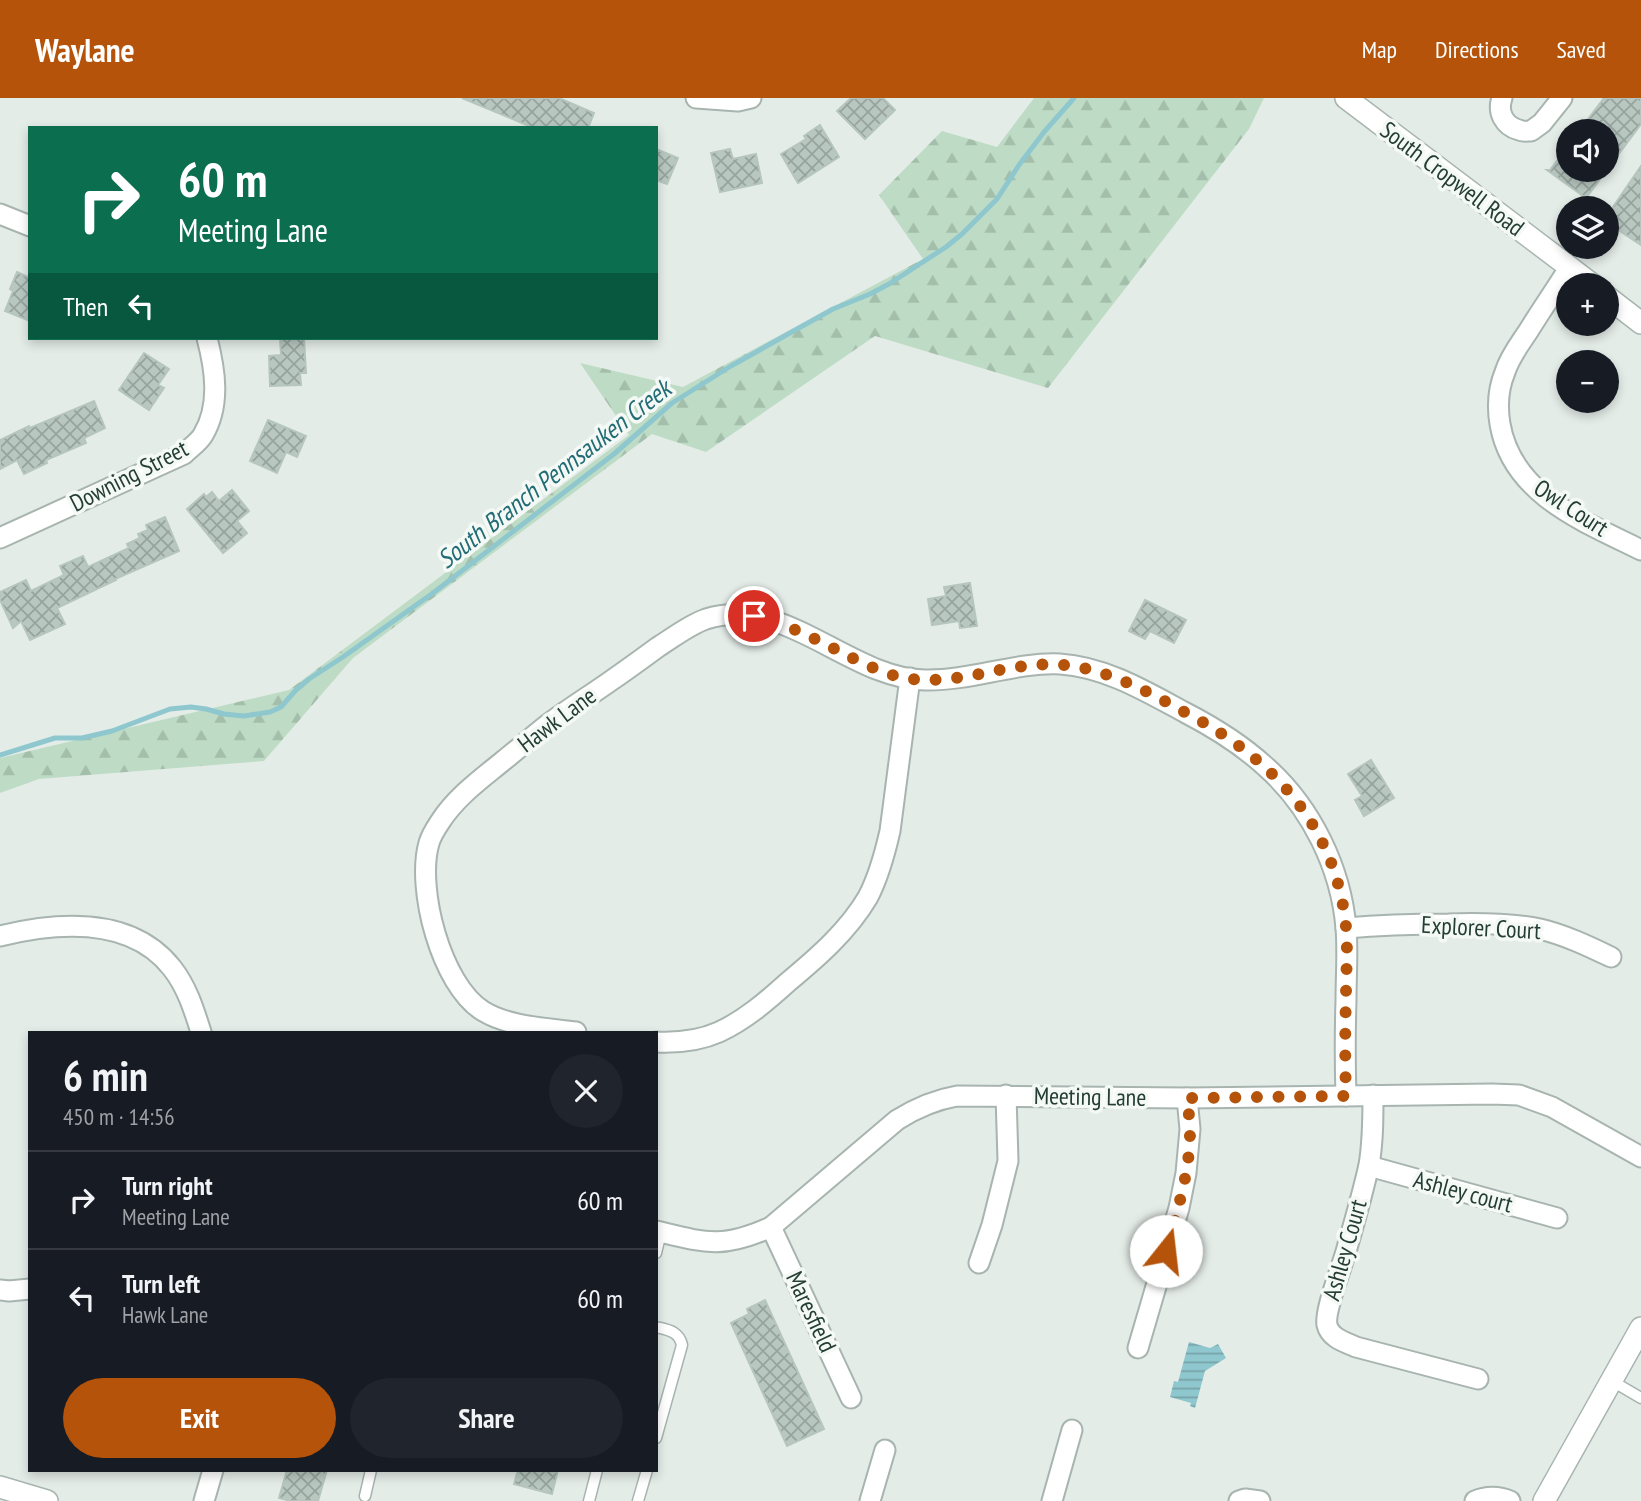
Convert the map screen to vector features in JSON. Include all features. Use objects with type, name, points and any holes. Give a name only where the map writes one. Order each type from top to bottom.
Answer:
[{"type":"street","points":[[696,98],[738,101],[751,98]]},
{"type":"street","name":"South Cropwell Road","points":[[1346,98],[1577,273]]},
{"type":"street","points":[[1502,98],[1500,114],[1505,121],[1518,130],[1531,131],[1542,123],[1562,98]]},
{"type":"street","points":[[0,214],[28,225]]},
{"type":"street","name":"Owl Court","points":[[1570,268],[1513,353],[1505,370],[1499,390],[1498,411],[1502,433],[1521,473],[1537,491],[1578,518],[1641,550]]},
{"type":"street","points":[[1619,306],[1641,323]]},
{"type":"street","name":"Downing Street","points":[[0,538],[184,454],[203,436],[214,408],[215,371],[207,340]]},
{"type":"street","name":"Hawk Lane","points":[[560,1031],[514,1028],[468,999],[456,982],[438,943],[431,913],[426,881],[430,841],[440,822],[470,788],[533,736],[689,626],[709,618],[754,616],[775,621],[880,671],[922,680],[1034,665],[1085,667],[1110,675],[1207,724],[1230,738],[1270,770],[1317,832],[1336,878],[1346,928],[1346,1096]]},
{"type":"street","points":[[658,1042],[700,1039],[738,1021],[826,950],[855,916],[867,897],[888,843],[910,678]]},
{"type":"street","name":"Explorer Court","points":[[1346,928],[1417,924],[1520,926],[1560,935],[1611,957]]},
{"type":"street","points":[[0,936],[85,926],[135,937],[156,951],[172,969],[186,990],[201,1031]]},
{"type":"street","points":[[979,1263],[992,1225],[1008,1161],[1006,1095]]},
{"type":"street","name":"Ashley Court","points":[[1373,1095],[1369,1166],[1328,1311],[1327,1324],[1332,1335],[1356,1347],[1478,1379]]},
{"type":"street","name":"Meeting Lane","points":[[659,1231],[707,1242],[727,1242],[771,1227],[897,1120],[938,1099],[957,1096],[1187,1098],[1519,1095],[1552,1107],[1641,1157]]},
{"type":"street","points":[[1138,1348],[1179,1208],[1186,1173],[1190,1129],[1187,1098]]},
{"type":"street","name":"Ashley court","points":[[1369,1166],[1557,1218]]},
{"type":"street","name":"Maresfield","points":[[771,1227],[851,1398]]},
{"type":"street","points":[[0,1290],[28,1289]]},
{"type":"street","points":[[1544,1501],[1641,1328]]},
{"type":"street","points":[[1052,1501],[1072,1430]]},
{"type":"street","points":[[870,1501],[884,1450]]},
{"type":"street","points":[[204,1501],[212,1472]]},
{"type":"street","points":[[0,1487],[47,1501]]},
{"type":"street","points":[[1475,1501],[1492,1497],[1510,1501]]},
{"type":"street","points":[[1239,1501],[1260,1501]]},
{"type":"lane","points":[[658,1328],[675,1333],[680,1338],[681,1346],[658,1431]]},
{"type":"lane","points":[[1612,1381],[1641,1398]]},
{"type":"lane","points":[[365,1496],[371,1472]]},
{"type":"lane","points":[[589,1501],[596,1472]]},
{"type":"lane","points":[[638,1501],[646,1472]]},
{"type":"green space","points":[[1034,98],[1264,98],[1249,129],[1048,388],[875,336],[706,452],[652,434],[353,658],[264,761],[39,779],[0,793],[0,758],[289,690],[629,435],[580,363],[683,387],[923,259],[879,195],[942,131],[997,147]]},
{"type":"water","points":[[1189,1342],[1210,1348],[1218,1344],[1226,1358],[1205,1371],[1195,1408],[1190,1406],[1191,1403],[1170,1397],[1174,1381],[1178,1382]]},
{"type":"building","points":[[462,98],[559,98],[594,113],[589,126],[529,126]]},
{"type":"building","points":[[851,98],[883,98],[895,110],[865,139],[837,111]]},
{"type":"building","points":[[1604,98],[1641,98],[1641,124],[1619,154],[1619,119],[1588,119]]},
{"type":"building","points":[[820,125],[839,157],[798,183],[781,154],[806,139],[804,136]]},
{"type":"building","points":[[730,149],[733,159],[756,154],[762,183],[720,192],[711,153]]},
{"type":"building","points":[[658,150],[678,158],[667,184],[658,181]]},
{"type":"building","points":[[1556,162],[1556,176],[1547,170]]},
{"type":"building","points":[[1641,166],[1641,245],[1619,231],[1619,198]]},
{"type":"building","points":[[1564,182],[1598,182],[1587,196],[1583,196]]},
{"type":"building","points":[[17,272],[28,277],[28,320],[5,311],[13,291],[10,289]]},
{"type":"building","points":[[280,340],[304,340],[306,373],[300,373],[301,385],[270,386],[269,356],[281,355]]},
{"type":"building","points":[[144,353],[169,369],[158,385],[164,388],[149,410],[119,390]]},
{"type":"building","points":[[94,401],[105,428],[84,438],[86,443],[46,460],[47,463],[24,474],[17,460],[0,469],[0,440]]},
{"type":"building","points":[[268,420],[306,436],[297,457],[286,452],[277,473],[250,461]]},
{"type":"building","points":[[232,490],[249,511],[237,521],[247,533],[223,553],[187,509],[204,494],[206,497],[212,492],[219,501]]},
{"type":"building","points":[[165,517],[179,551],[57,608],[65,624],[30,640],[21,621],[13,628],[0,600],[0,592],[26,580],[31,591],[64,575],[60,566],[83,556],[88,567],[129,548],[127,544],[140,538],[138,534],[148,530],[146,525]]},
{"type":"building","points":[[970,583],[977,626],[960,628],[959,621],[932,625],[928,599],[946,596],[944,587]]},
{"type":"building","points":[[1145,600],[1186,620],[1174,643],[1150,631],[1145,639],[1129,631]]},
{"type":"building","points":[[1371,760],[1394,798],[1364,816],[1355,800],[1362,796],[1348,774]]},
{"type":"building","points":[[765,1300],[824,1429],[787,1446],[731,1323],[749,1314],[747,1309]]},
{"type":"building","points":[[286,1472],[326,1472],[318,1501],[279,1498]]},
{"type":"building","points":[[517,1472],[558,1472],[552,1494],[514,1484]]},
{"type":"waterway","name":"South Branch Pennsauken Creek","points":[[0,755],[55,738],[82,738],[112,731],[170,709],[191,707],[244,716],[270,712],[281,707],[309,679],[433,593],[614,454],[672,403],[731,366],[833,309],[889,284],[946,247],[997,199],[1044,132],[1074,98]]},
{"type":"route","points":[[754,616],[775,621],[880,671],[901,677],[943,679],[1009,668],[1060,664],[1085,667],[1110,675],[1207,724],[1250,753],[1287,789],[1317,832],[1336,878],[1346,928],[1346,1096],[1187,1098],[1189,1156],[1179,1208],[1166,1251]]}]
